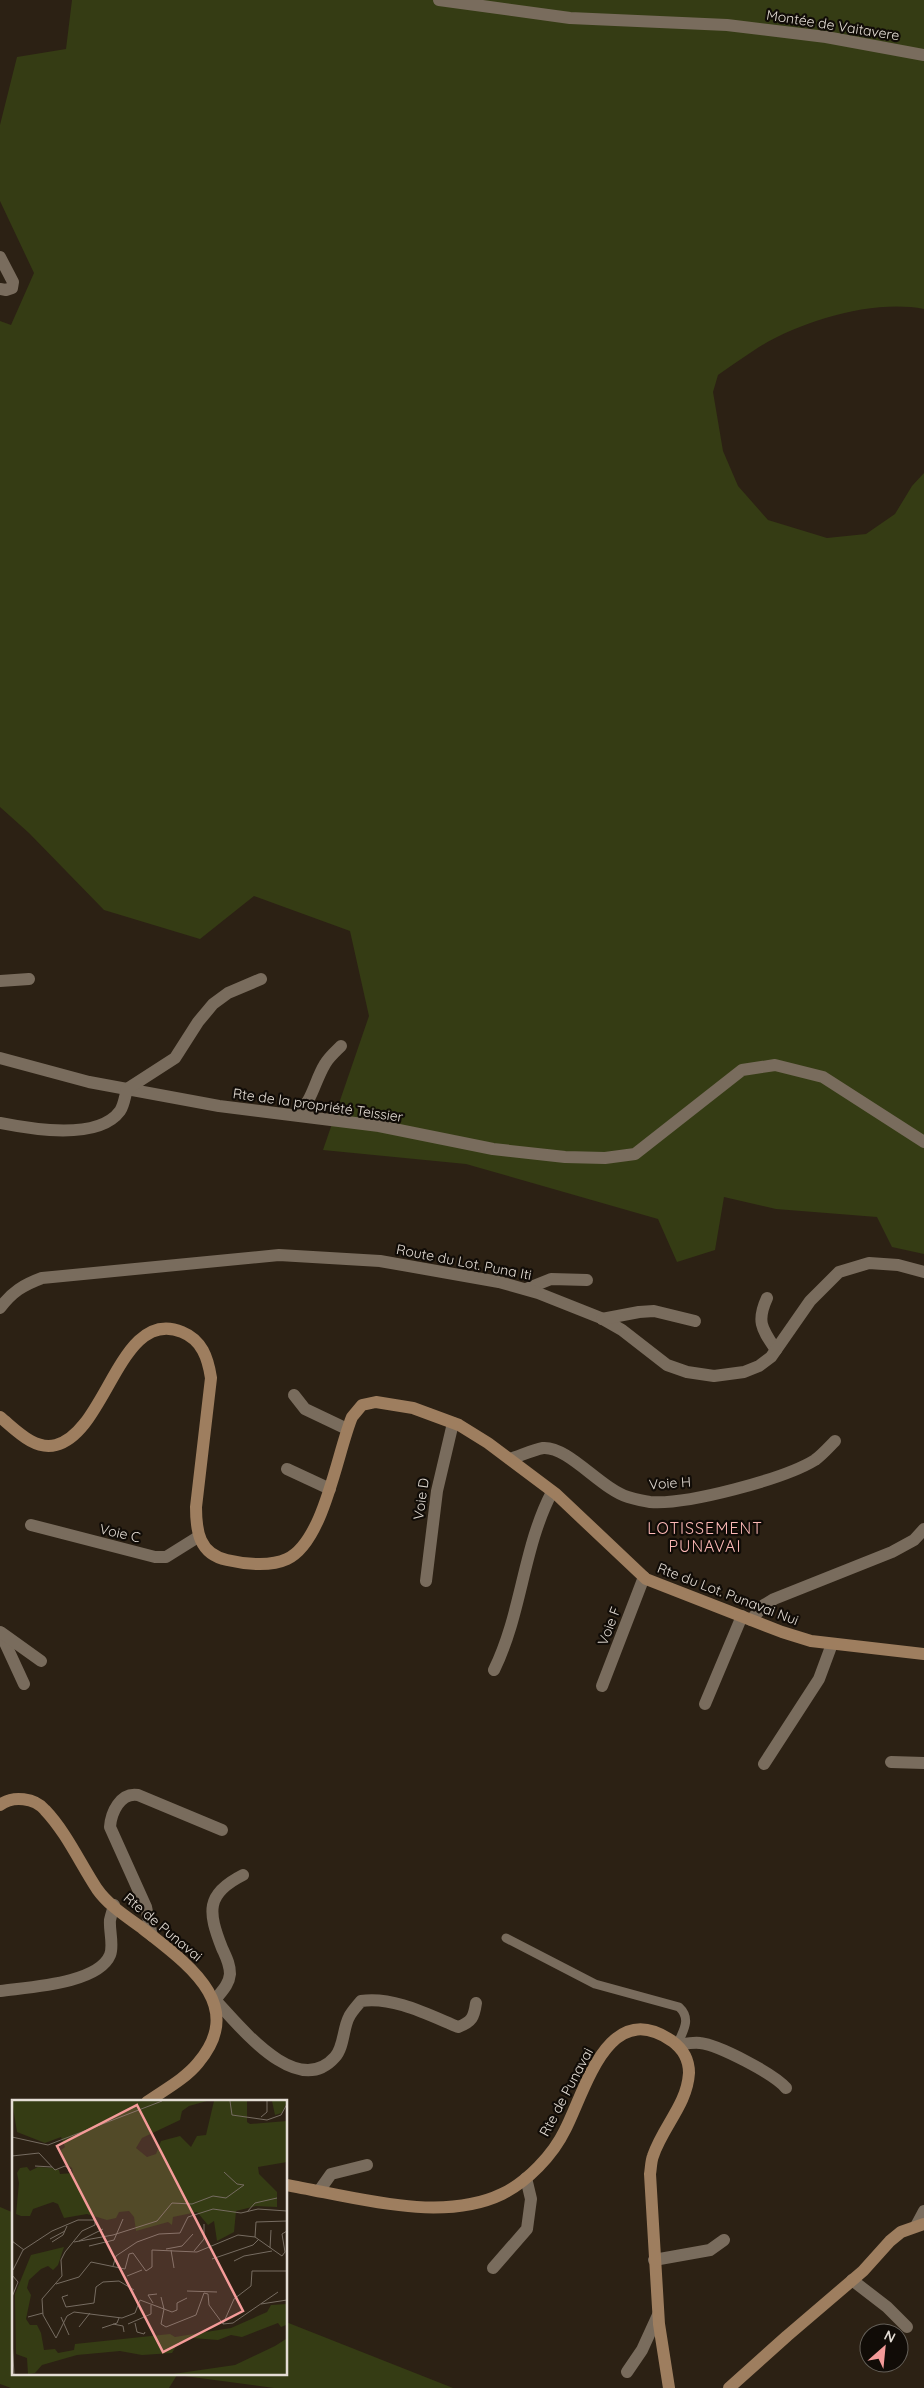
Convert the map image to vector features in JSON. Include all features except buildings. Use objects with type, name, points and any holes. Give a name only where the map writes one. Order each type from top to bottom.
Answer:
[{"type":"main road","points":[[0,1417],[31,1442],[53,1446],[64,1442],[90,1415],[125,1357],[147,1332],[167,1328],[190,1335],[200,1345],[208,1359],[211,1378],[196,1507],[198,1537]]},
{"type":"main road","name":"Rte du Lot. Punavai Nui","points":[[198,1537],[200,1544],[224,1560],[254,1564],[287,1560],[308,1540],[330,1489],[352,1417],[362,1405],[376,1402],[413,1408],[453,1423],[488,1443],[552,1492],[644,1577],[782,1632],[832,1644],[924,1654]]},
{"type":"main road","name":"Rte de Punavai","points":[[0,1805],[26,1799],[45,1809],[102,1896],[192,1970],[207,1986],[214,2000]]},
{"type":"main road","points":[[150,2100],[198,2064],[212,2044],[217,2013],[214,2000]]},
{"type":"main road","name":"Rte de Punavai","points":[[288,2184],[397,2205],[452,2207],[486,2201],[515,2187],[540,2165],[565,2131],[598,2060],[616,2037],[629,2031],[655,2032],[677,2045]]},
{"type":"main road","points":[[668,2388],[658,2315],[650,2174],[653,2156],[682,2103],[688,2075],[684,2053],[677,2045]]},
{"type":"main road","points":[[730,2388],[852,2280],[890,2241],[901,2232],[920,2225]]},
{"type":"street","name":"Montée de Vaitavere","points":[[438,0],[570,18],[727,25],[826,38],[924,55]]},
{"type":"street","points":[[0,257],[13,282],[12,288],[0,289]]},
{"type":"street","points":[[0,981],[29,979]]},
{"type":"street","points":[[0,1123],[35,1130],[59,1130],[100,1124],[113,1118],[120,1110],[127,1089],[175,1058],[198,1022],[213,1004],[228,992],[260,979]]},
{"type":"street","points":[[296,1115],[305,1108],[326,1063],[341,1046]]},
{"type":"street","name":"Rte de la propriété Teissier","points":[[0,1058],[89,1082],[252,1112],[296,1115],[379,1126],[493,1149],[606,1158],[635,1154],[742,1070],[775,1065],[823,1077],[924,1142]]},
{"type":"street","name":"Route du Lot. Puna Iti","points":[[0,1308],[23,1284],[42,1278],[279,1255],[380,1261],[461,1274],[526,1289],[581,1308],[602,1319],[622,1330],[667,1365],[687,1372],[714,1376],[744,1372],[759,1366],[771,1357],[810,1301],[839,1272],[869,1263],[898,1265],[924,1272]]},
{"type":"street","points":[[526,1289],[551,1279],[587,1280]]},
{"type":"street","points":[[767,1298],[760,1320],[764,1332],[776,1350]]},
{"type":"street","points":[[602,1319],[654,1311],[695,1322]]},
{"type":"street","points":[[294,1395],[305,1409],[347,1429]]},
{"type":"street","name":"Voie D","points":[[426,1581],[437,1491],[453,1423]]},
{"type":"street","name":"Voie H","points":[[510,1459],[543,1448],[552,1449],[563,1454],[609,1488],[626,1496],[650,1502],[674,1501],[749,1486],[816,1459],[835,1441]]},
{"type":"street","points":[[288,1469],[330,1489]]},
{"type":"street","points":[[494,1670],[506,1646],[541,1513],[552,1492]]},
{"type":"street","name":"Voie C","points":[[31,1525],[155,1557],[166,1557],[198,1537]]},
{"type":"street","points":[[705,1704],[747,1618],[774,1599],[892,1552],[914,1540],[924,1529]]},
{"type":"street","name":"Voie F","points":[[602,1686],[644,1577]]},
{"type":"street","points":[[1,1633],[41,1661]]},
{"type":"street","points":[[1,1633],[24,1684]]},
{"type":"street","points":[[764,1764],[819,1679],[832,1644]]},
{"type":"street","points":[[891,1762],[924,1763]]},
{"type":"street","points":[[152,1936],[146,1907],[110,1827],[111,1814],[115,1807],[127,1796],[138,1795],[222,1830]]},
{"type":"street","points":[[243,1875],[224,1884],[215,1898],[213,1906],[213,1920],[229,1963],[230,1973],[228,1983],[214,2000],[271,2056],[300,2071],[313,2070],[326,2064],[336,2055],[349,2016],[361,2001],[375,1999],[391,2002],[458,2027],[468,2023],[474,2017],[476,2003]]},
{"type":"street","points":[[0,1991],[70,1980],[89,1974],[103,1966],[111,1954],[110,1920],[114,1905]]},
{"type":"street","points":[[677,2045],[701,2043],[717,2049],[778,2079],[786,2088]]},
{"type":"street","points":[[319,2191],[332,2174],[366,2165]]},
{"type":"street","points":[[494,2268],[527,2229],[531,2199],[526,2178]]},
{"type":"street","points":[[920,2225],[924,2211]]},
{"type":"street","points":[[654,2260],[710,2250],[724,2240]]},
{"type":"street","points":[[852,2280],[903,2323]]},
{"type":"street","points":[[627,2372],[642,2350],[658,2315]]},
{"type":"lane","points":[[506,1938],[595,1984],[679,2007],[687,2017],[677,2045]]},
{"type":"green space","points":[[72,0],[924,0],[924,309],[883,307],[861,310],[838,314],[796,329],[776,337],[759,347],[718,375],[713,392],[723,451],[738,486],[768,520],[827,538],[866,534],[895,514],[912,486],[924,473],[924,1254],[892,1247],[877,1217],[776,1209],[724,1197],[715,1250],[677,1262],[658,1219],[466,1164],[323,1150],[369,1016],[350,931],[254,896],[200,939],[104,910],[29,833],[0,807],[0,321],[11,325],[34,273],[0,201],[0,125],[17,57],[66,49]]},
{"type":"green space","points":[[0,2207],[12,2212],[12,2376],[176,2376],[169,2388],[11,2388],[0,2384]]},
{"type":"green space","points":[[288,2323],[453,2388],[274,2388],[184,2376],[288,2376]]},
{"type":"district","name":"LOTISSEMENT PUNAVAI","points":[[705,1537]]}]
